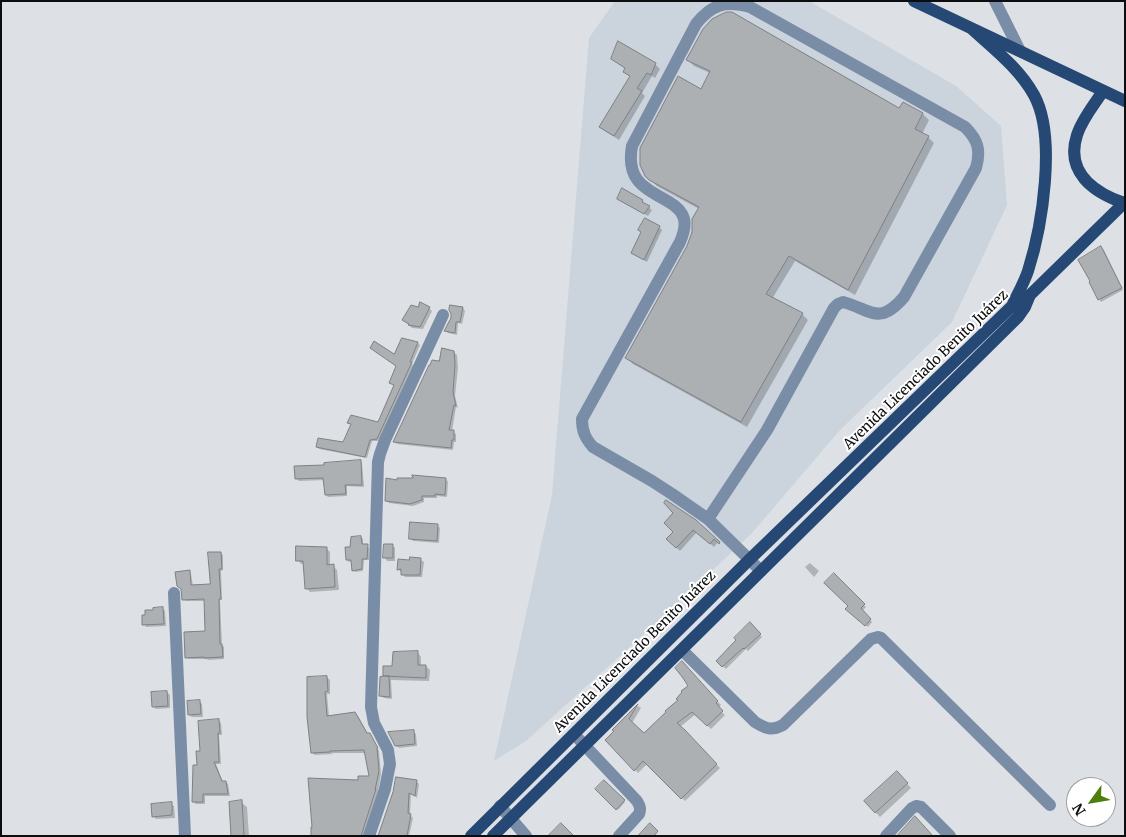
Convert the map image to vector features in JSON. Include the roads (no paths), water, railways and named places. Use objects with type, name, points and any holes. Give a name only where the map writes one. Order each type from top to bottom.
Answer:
[{"type":"main road","points":[[914,1],[1125,101]]},
{"type":"main road","points":[[971,28],[1022,77],[1035,96],[1046,136],[1046,163],[1042,206],[1035,246],[1027,273],[1012,306]]},
{"type":"main road","points":[[1030,295],[1124,203],[1110,198],[1093,188],[1081,176],[1074,161],[1074,147],[1077,134],[1103,90]]},
{"type":"main road","name":"Avenida Licenciado Benito Juárez","points":[[471,836],[750,559],[1012,306],[1030,295]]},
{"type":"main road","name":"Avenida Licenciado Benito Juárez","points":[[493,836],[1018,317],[1030,295]]},
{"type":"street","points":[[995,1],[1020,51]]},
{"type":"street","points":[[708,519],[767,430],[834,308],[843,302],[878,314],[888,312],[896,306],[904,297],[976,168],[979,157],[975,140],[965,126],[750,6],[730,2],[718,4],[696,24],[632,146],[630,159],[635,176],[650,191],[681,211],[684,220],[684,230],[680,242],[582,419],[582,429],[586,440],[593,447],[652,481],[708,519],[761,571]]},
{"type":"street","points":[[369,836],[385,789],[390,764],[388,750],[374,723],[371,707],[378,462],[386,440],[443,315]]},
{"type":"street","points":[[174,593],[185,836]]},
{"type":"street","points":[[682,650],[756,722],[763,728],[770,730],[783,725],[872,639],[882,638],[1050,806]]},
{"type":"street","points":[[574,734],[639,805],[639,814],[619,836]]},
{"type":"street","points":[[500,806],[526,836]]},
{"type":"street","points":[[886,836],[916,806],[921,807],[950,836]]}]
